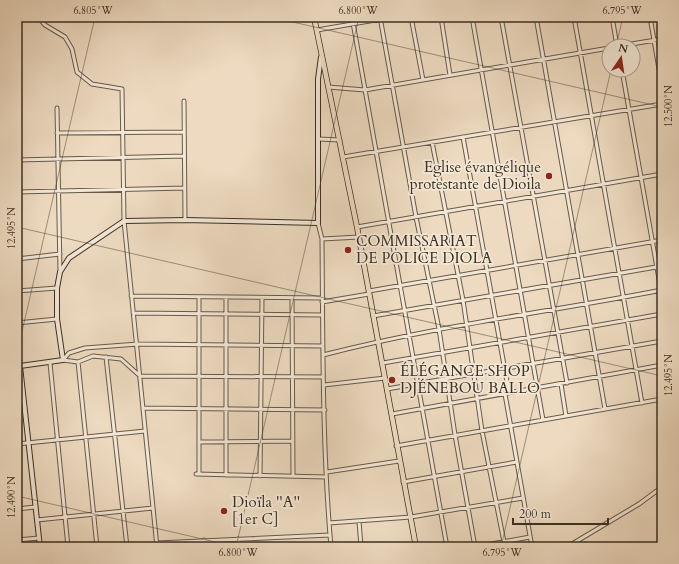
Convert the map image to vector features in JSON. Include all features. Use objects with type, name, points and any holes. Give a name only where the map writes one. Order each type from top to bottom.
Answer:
[{"type":"main road","points":[[314,17],[359,237],[383,363],[396,446],[416,547]]},
{"type":"street","points":[[38,17],[46,25],[65,37],[72,49],[77,72],[92,84],[122,89],[124,222],[131,296],[138,344],[157,547]]},
{"type":"street","points":[[352,17],[447,547]]},
{"type":"street","points":[[317,30],[380,18],[393,17]]},
{"type":"street","points":[[411,17],[422,80]]},
{"type":"street","points":[[440,17],[450,75]]},
{"type":"street","points":[[472,17],[543,420]]},
{"type":"street","points":[[501,17],[567,383]]},
{"type":"street","points":[[536,17],[592,327],[605,409]]},
{"type":"street","points":[[574,17],[642,403]]},
{"type":"street","points":[[612,17],[616,38]]},
{"type":"street","points":[[650,17],[662,86]]},
{"type":"street","points":[[380,18],[416,217],[439,329],[455,435],[475,547],[530,537]]},
{"type":"street","points":[[641,42],[662,39]]},
{"type":"street","points":[[328,87],[365,90],[601,49]]},
{"type":"street","points":[[322,56],[318,79],[318,223],[322,239],[322,346],[326,477],[331,547]]},
{"type":"street","points":[[623,78],[662,296]]},
{"type":"street","points":[[184,101],[185,220]]},
{"type":"street","points":[[343,157],[662,104]]},
{"type":"street","points":[[57,108],[60,254],[60,272],[57,288],[57,319],[63,360]]},
{"type":"street","points":[[57,132],[184,132]]},
{"type":"street","points":[[463,137],[509,393]]},
{"type":"street","points":[[319,139],[340,140]]},
{"type":"street","points":[[432,142],[463,300],[482,430],[491,466],[505,547]]},
{"type":"street","points":[[17,160],[184,156]]},
{"type":"street","points":[[357,227],[662,174]]},
{"type":"street","points":[[17,192],[185,188]]},
{"type":"street","points":[[60,272],[69,258],[124,222],[185,220],[318,223]]},
{"type":"street","points":[[322,239],[359,237]]},
{"type":"street","points":[[131,296],[292,298],[323,300],[369,293],[429,280],[662,240]]},
{"type":"street","points":[[17,259],[60,254]]},
{"type":"street","points":[[373,316],[662,266]]},
{"type":"street","points":[[17,291],[57,288]]},
{"type":"street","points":[[323,355],[378,341],[439,329],[554,308],[624,298],[661,290]]},
{"type":"street","points":[[199,297],[198,474],[326,477]]},
{"type":"street","points":[[226,298],[226,475]]},
{"type":"street","points":[[260,476],[262,298]]},
{"type":"street","points":[[292,298],[293,476]]},
{"type":"street","points":[[133,313],[322,315]]},
{"type":"street","points":[[383,363],[662,314]]},
{"type":"street","points":[[17,323],[57,319]]},
{"type":"street","points":[[387,389],[662,341]]},
{"type":"street","points":[[63,360],[70,353],[85,348],[138,344],[322,346]]},
{"type":"street","points":[[40,547],[18,365],[50,363],[63,360],[78,362],[93,356],[121,359],[140,376],[323,377]]},
{"type":"street","points":[[106,357],[127,547]]},
{"type":"street","points":[[78,362],[96,547]]},
{"type":"street","points":[[50,363],[68,547]]},
{"type":"street","points":[[392,414],[662,366]]},
{"type":"street","points":[[324,385],[385,378]]},
{"type":"street","points":[[561,384],[566,416]]},
{"type":"street","points":[[505,394],[532,547]]},
{"type":"street","points":[[396,446],[662,399]]},
{"type":"street","points":[[143,408],[324,410]]},
{"type":"street","points":[[17,444],[145,431]]},
{"type":"street","points":[[199,442],[293,441]]},
{"type":"street","points":[[326,472],[399,460]]},
{"type":"street","points":[[403,482],[517,462]]},
{"type":"street","points":[[567,547],[639,504],[662,487]]},
{"type":"street","points":[[329,523],[411,518],[523,498]]},
{"type":"street","points":[[17,509],[35,507]]},
{"type":"street","points":[[37,520],[153,508]]},
{"type":"street","points":[[359,521],[361,547]]},
{"type":"street","points":[[157,542],[330,535]]},
{"type":"street","points":[[17,540],[39,538]]},
{"type":"street","points":[[238,538],[239,547]]},
{"type":"street","points":[[204,540],[204,547]]},
{"type":"place","name":"Eglise évangélique protestante de Dioila","points":[[549,176]]},
{"type":"place","name":"COMMISSARIAT DE POLICE DIOLA","points":[[348,250]]},
{"type":"place","name":"ÉLÉGANCE SHOP DJÉNEBOU BALLO","points":[[392,380]]},
{"type":"place","name":"Dioïla ''A'' [1er C]","points":[[224,511]]}]
